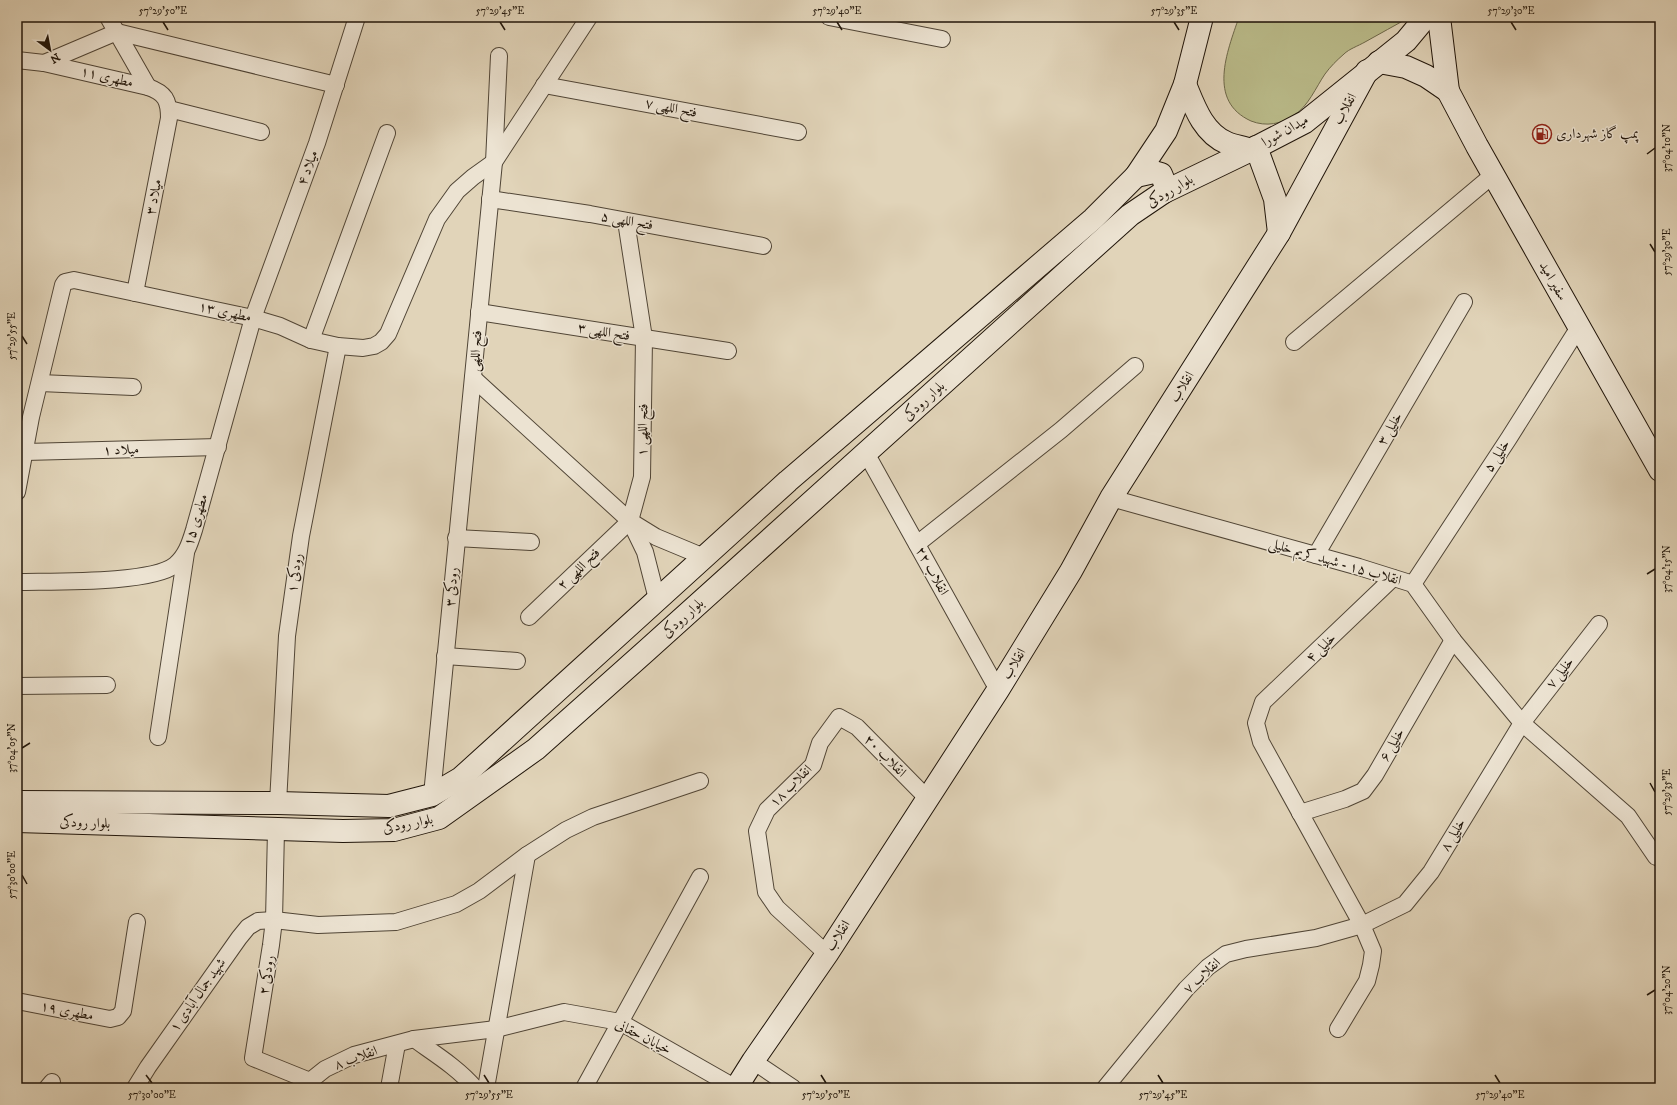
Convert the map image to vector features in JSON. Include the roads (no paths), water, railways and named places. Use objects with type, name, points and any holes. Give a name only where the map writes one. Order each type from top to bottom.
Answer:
[{"type":"main road","points":[[1185,84],[1202,17]]},
{"type":"main road","name":"میدان شورا","points":[[1185,84],[1198,116],[1210,132],[1226,143],[1254,148],[1306,122],[1373,66],[1406,41],[1426,17]]},
{"type":"main road","name":"سفیر امید","points":[[1439,17],[1448,92],[1493,175],[1660,470]]},
{"type":"main road","name":"سفیر امید","points":[[1373,66],[1406,67],[1426,76],[1448,92]]},
{"type":"main road","name":"انقلاب","points":[[736,1088],[827,954],[998,690],[1071,571],[1111,498],[1279,233],[1320,155],[1373,66]]},
{"type":"main road","name":"بلوار رودکی","points":[[17,802],[278,803],[389,806],[432,796],[461,778],[788,481],[1093,219],[1136,176],[1166,131],[1185,84]]},
{"type":"main road","points":[[1254,148],[1275,199],[1279,233]]},
{"type":"main road","name":"بلوار رودکی","points":[[17,821],[343,832],[394,830],[439,818],[536,749],[1130,215],[1164,192],[1254,148]]},
{"type":"main road","points":[[1136,176],[1154,172],[1161,174],[1166,186],[1164,192]]},
{"type":"main road","points":[[17,788],[54,802]]},
{"type":"main road","points":[[17,835],[44,821]]},
{"type":"street","points":[[108,17],[148,86]]},
{"type":"street","name":"میلاد ۴","points":[[253,318],[317,143],[357,17]]},
{"type":"street","name":"فتح اللهی","points":[[494,162],[589,17]]},
{"type":"street","points":[[829,17],[942,39]]},
{"type":"street","points":[[44,63],[117,32],[336,85]]},
{"type":"street","name":"فتح اللهی","points":[[499,56],[494,162],[473,378],[630,521]]},
{"type":"street","name":"مطهری ۱۱","points":[[17,60],[44,63],[148,86],[163,94],[168,105]]},
{"type":"street","name":"فتح اللهی ۷","points":[[544,85],[798,132]]},
{"type":"street","points":[[168,105],[261,132]]},
{"type":"street","name":"میلاد ۳","points":[[136,293],[169,118],[168,105]]},
{"type":"street","points":[[311,340],[387,133]]},
{"type":"street","name":"مطهری ۱۳","points":[[17,492],[40,383],[63,285],[65,282],[74,280],[253,318],[280,326],[311,340],[338,346],[363,348],[374,346],[381,342],[388,334],[436,219],[457,191],[494,162]]},
{"type":"street","points":[[1294,342],[1493,175]]},
{"type":"street","name":"فتح اللهی ۵","points":[[490,199],[626,221],[763,246]]},
{"type":"street","name":"فتح اللهی ۱","points":[[626,221],[644,338],[642,477],[630,521]]},
{"type":"street","name":"خلیلی ۳","points":[[1316,555],[1464,302]]},
{"type":"street","name":"فتح اللهی ۳","points":[[479,312],[728,351]]},
{"type":"street","name":"مطهری ۱۵","points":[[17,582],[128,578],[161,572],[175,565],[186,553],[218,447],[253,318]]},
{"type":"street","name":"خلیلی ۵","points":[[1413,584],[1509,438],[1579,327]]},
{"type":"street","name":"رودکی ۱","points":[[278,803],[287,636],[301,536],[338,346]]},
{"type":"street","points":[[917,544],[1061,430],[1135,366]]},
{"type":"street","name":"رودکی ۳","points":[[432,796],[456,538],[473,378]]},
{"type":"street","points":[[40,383],[133,387]]},
{"type":"street","name":"میلاد ۱","points":[[25,452],[218,447]]},
{"type":"street","name":"انقلاب ۲۲","points":[[866,453],[998,690]]},
{"type":"street","name":"انقلاب ۱۵ - شهید کریم خلیلی","points":[[1111,498],[1316,555],[1413,584],[1453,640],[1522,722],[1628,816],[1656,857],[1660,854]]},
{"type":"street","points":[[630,521],[656,537],[704,557]]},
{"type":"street","points":[[630,521],[645,552],[657,599]]},
{"type":"street","name":"فتح اللهی ۲","points":[[529,617],[630,521]]},
{"type":"street","points":[[456,538],[531,542]]},
{"type":"street","points":[[158,737],[186,553]]},
{"type":"street","name":"خلیلی ۴","points":[[1300,813],[1261,742],[1256,723],[1263,702],[1392,578]]},
{"type":"street","name":"خلیلی ۷","points":[[1522,722],[1598,624]]},
{"type":"street","name":"خلیلی ۶","points":[[1300,813],[1345,799],[1362,791],[1375,775],[1453,640]]},
{"type":"street","points":[[445,656],[517,661]]},
{"type":"street","points":[[17,686],[107,685]]},
{"type":"street","name":"انقلاب ۲۰","points":[[839,717],[857,727],[928,798]]},
{"type":"street","name":"انقلاب ۱۸","points":[[827,954],[777,908],[766,892],[757,831],[767,810],[814,765],[820,743],[839,717]]},
{"type":"street","name":"خلیلی ۸","points":[[1362,925],[1406,904],[1431,872],[1522,722]]},
{"type":"street","name":"شهید جمال آبادی ۱","points":[[135,1088],[148,1066],[239,938],[248,927],[258,921],[274,920],[318,925],[396,922],[456,904],[479,891],[527,855],[566,830],[593,817],[700,781]]},
{"type":"street","points":[[1300,813],[1362,925],[1373,951],[1367,981],[1338,1029]]},
{"type":"street","name":"رودکی ۲","points":[[276,830],[272,944],[254,1058],[307,1084]]},
{"type":"street","points":[[486,1088],[527,855]]},
{"type":"street","points":[[584,1088],[700,877]]},
{"type":"street","name":"مطهری ۱۹","points":[[17,1001],[110,1019],[118,1017],[123,1011],[137,922]]},
{"type":"street","name":"انقلاب ۷","points":[[1105,1088],[1186,989],[1208,967],[1226,954],[1246,949],[1316,938],[1362,925]]},
{"type":"street","name":"خیابان حقانی","points":[[414,1039],[496,1030],[564,1012],[620,1022],[736,1088]]},
{"type":"street","points":[[414,1039],[445,1060],[475,1088]]},
{"type":"street","name":"انقلاب ۸","points":[[307,1084],[325,1069],[354,1055],[414,1039]]},
{"type":"street","points":[[389,1088],[397,1044]]},
{"type":"street","points":[[753,1061],[793,1088]]},
{"type":"place","name":"پمپ گاز شهرداری","points":[[1542,134]]}]
